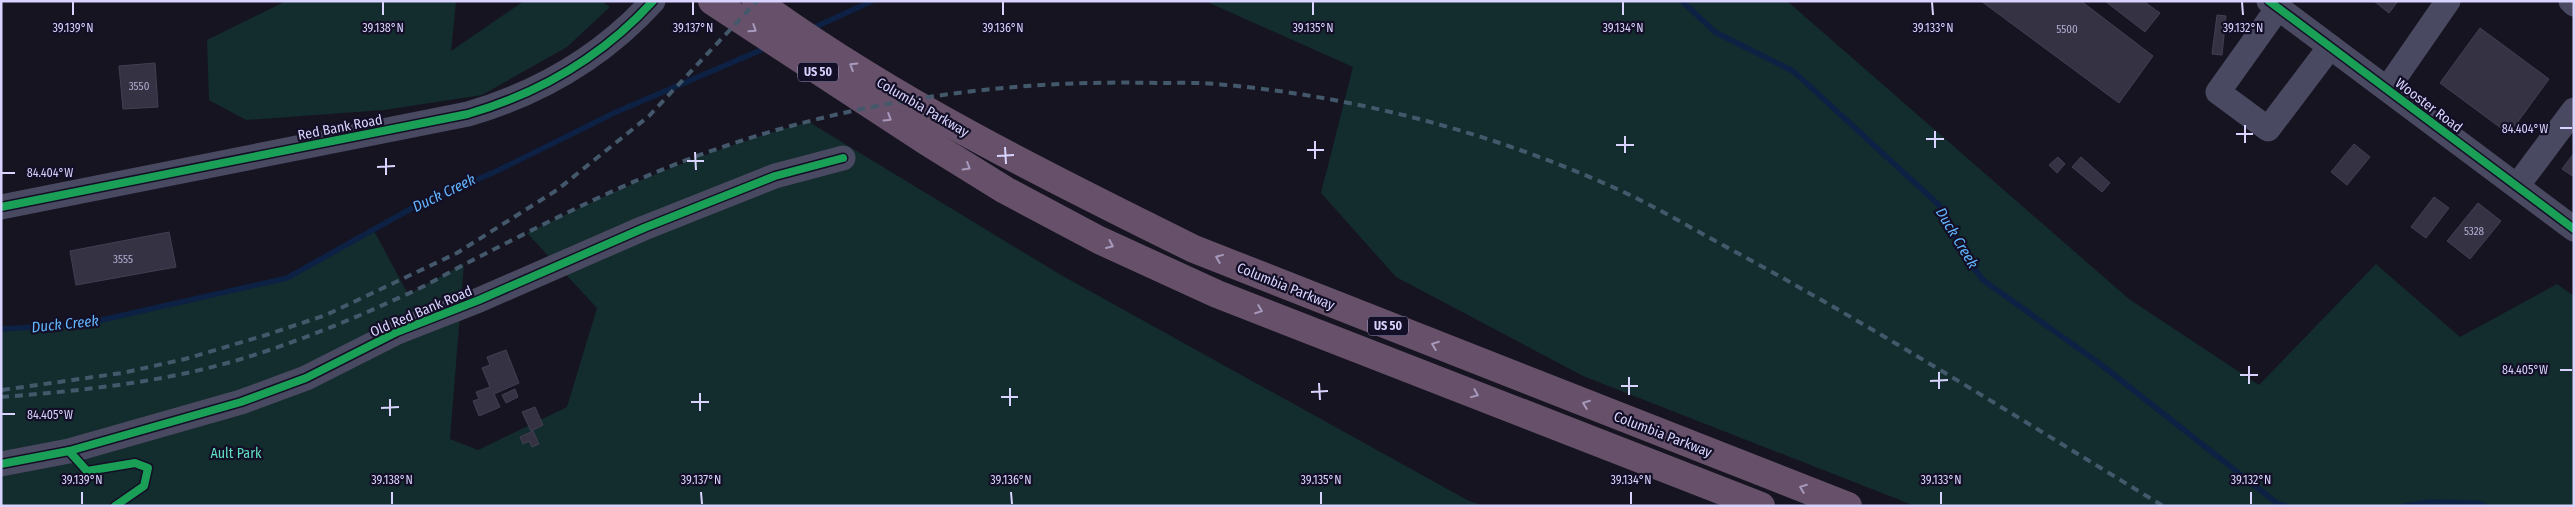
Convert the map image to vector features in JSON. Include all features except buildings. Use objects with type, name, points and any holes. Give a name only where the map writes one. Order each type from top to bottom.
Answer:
[{"type":"highway","name":"Columbia Parkway","points":[[712,1],[926,142],[1005,190],[1099,240],[1217,294],[1761,506]]},
{"type":"highway","name":"Columbia Parkway","points":[[756,1],[876,80],[940,118],[1080,192],[1194,248],[1848,506]]},
{"type":"street","name":"Red Bank Road","points":[[1,207],[468,114],[501,105],[570,72],[605,47],[653,1]]},
{"type":"street","points":[[2387,89],[2448,1]]},
{"type":"street","points":[[2571,1],[2574,4]]},
{"type":"street","points":[[2274,5],[2218,92],[2232,103],[2268,129],[2330,47]]},
{"type":"street","name":"Wooster Road","points":[[2274,5],[2574,228]]},
{"type":"street","points":[[2517,186],[2574,110]]},
{"type":"street","name":"Old Red Bank Road","points":[[1,464],[69,451],[241,402],[306,378],[397,332],[499,299],[644,228],[775,176],[843,158]]},
{"type":"green space","points":[[286,1],[456,1],[451,51],[524,1],[601,1],[610,7],[567,47],[482,95],[384,110],[246,120],[209,100],[207,40]]},
{"type":"green space","points":[[1205,1],[1787,1],[2129,299],[2259,385],[2376,264],[2460,337],[2557,284],[2574,296],[2574,506],[1915,506],[1583,376],[1396,277],[1321,193],[1353,67]]},
{"type":"green space","name":"Ault Park","points":[[809,122],[1061,275],[1469,501],[1485,506],[1,506],[1,329],[84,324],[287,278],[373,229],[408,294],[464,264],[450,439],[478,450],[567,407],[597,308],[527,233],[665,170],[772,132]]},
{"type":"waterway","name":"Duck Creek","points":[[811,29],[872,1]]},
{"type":"waterway","name":"Duck Creek","points":[[1682,1],[1715,32],[1793,71],[1939,205],[1964,255],[1983,280],[2099,363],[2278,504],[2286,506]]},
{"type":"waterway","name":"Duck Creek","points":[[1,329],[84,324],[287,278],[414,207],[499,170],[614,113],[768,47]]},
{"type":"waterway","name":"Duck Creek","points":[[2404,506],[2430,502],[2478,503],[2485,506]]},
{"type":"railway","points":[[2,390],[122,373],[185,359],[266,335],[326,315],[457,253],[557,190],[649,116],[757,1]]},
{"type":"railway","points":[[1,397],[88,389],[146,381],[231,362],[275,348],[384,305],[549,221],[661,170],[745,139],[802,123],[860,109],[919,98],[1038,85],[1210,83],[1330,99],[1433,123],[1533,155],[1630,195],[1787,280],[1949,375],[2163,506]]},
{"type":"cycle path","points":[[1,207],[468,114],[520,95],[568,71],[613,39],[653,1]]},
{"type":"cycle path","points":[[2269,1],[2574,229]]},
{"type":"cycle path","points":[[1,464],[69,451],[241,402],[306,378],[397,332],[479,300],[644,228],[775,176],[843,158]]},
{"type":"cycle path","points":[[69,451],[87,471],[135,463],[148,468],[144,486],[115,506]]}]
